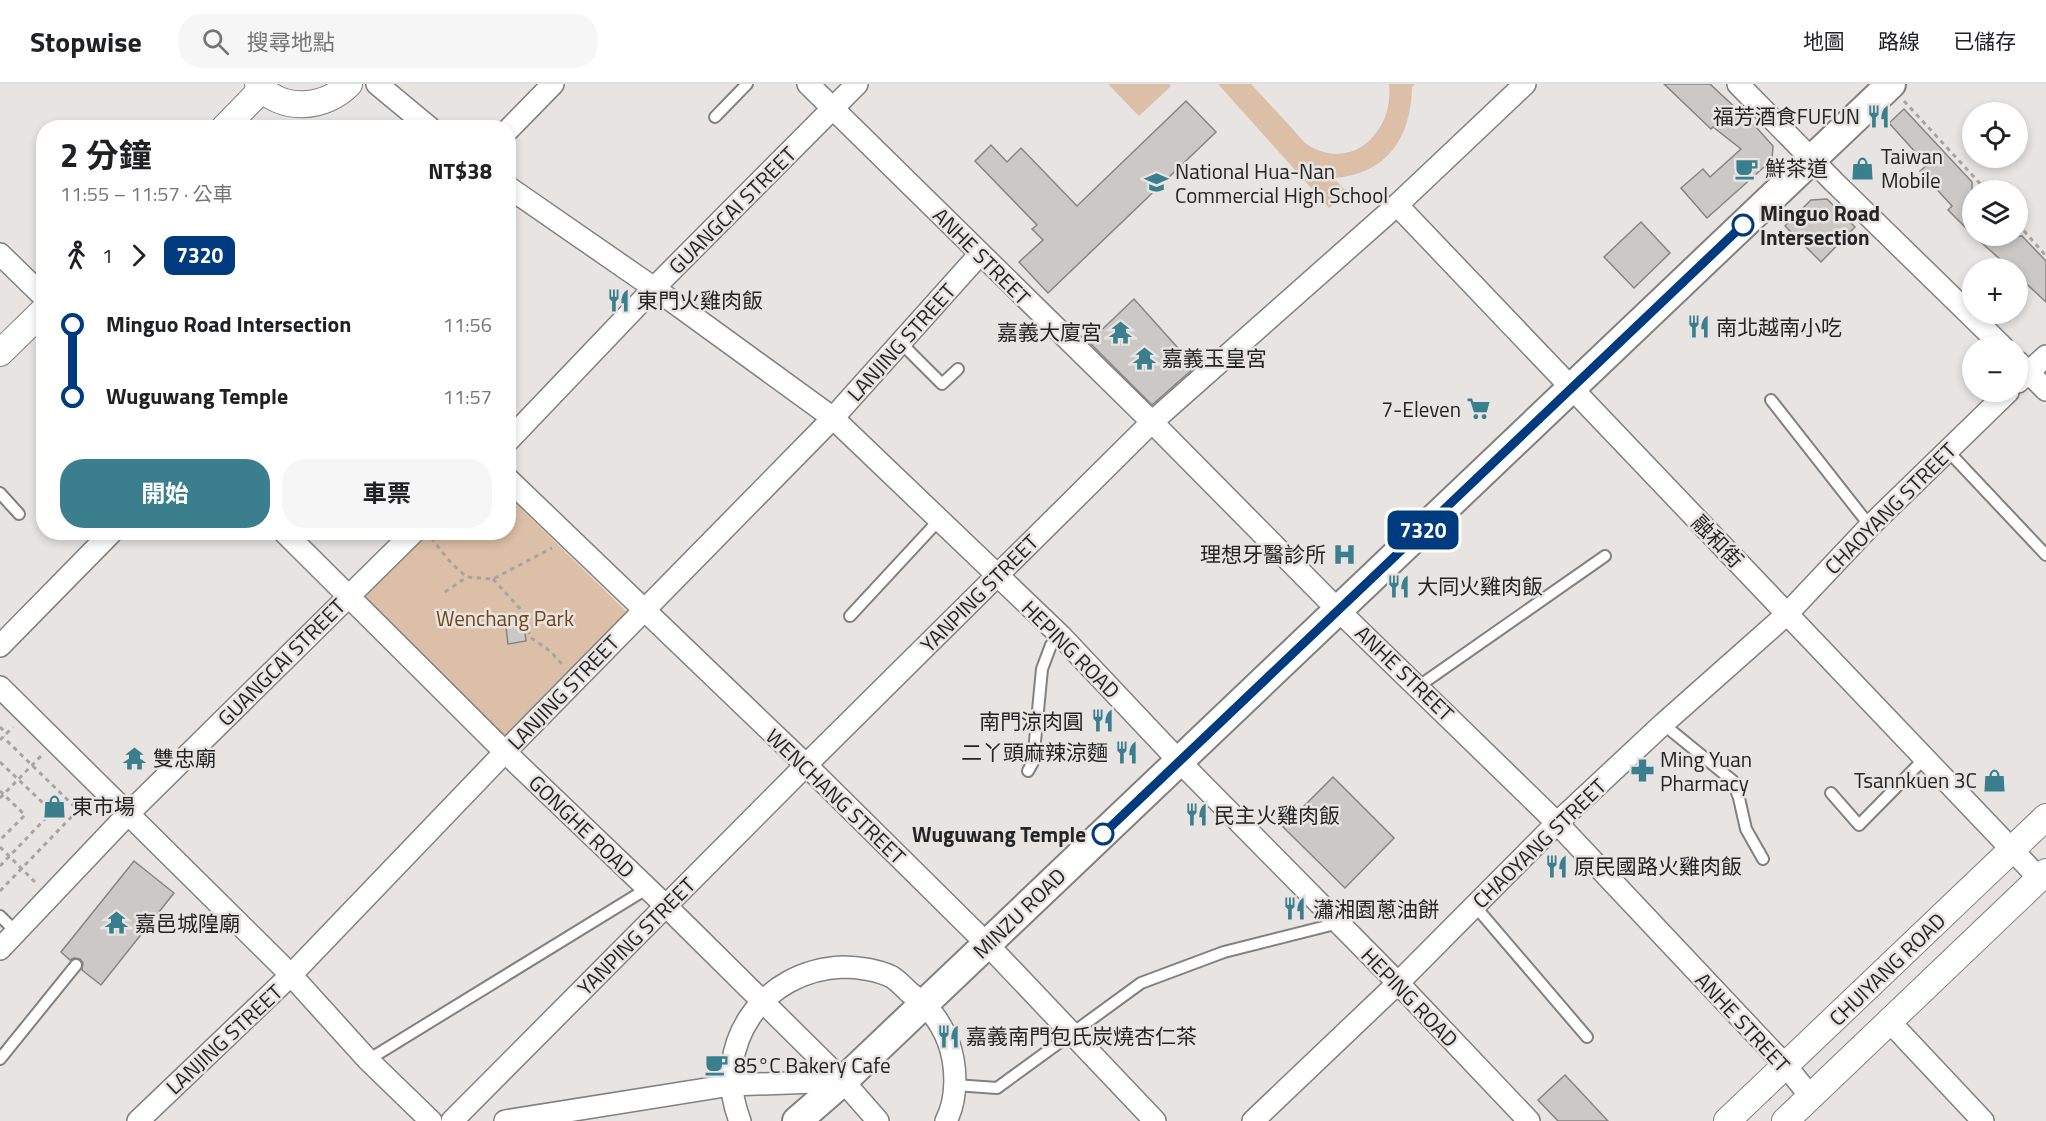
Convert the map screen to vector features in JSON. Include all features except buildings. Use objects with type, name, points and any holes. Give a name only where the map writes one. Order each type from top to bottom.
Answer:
[{"type":"main road","name":"MINZU ROAD","points":[[797,1121],[843,1081],[1891,85]]},
{"type":"street","points":[[231,120],[260,87],[276,99],[293,104],[310,105],[327,101],[342,92],[349,84]]},
{"type":"street","points":[[376,84],[420,120]]},
{"type":"street","points":[[516,122],[553,84]]},
{"type":"street","name":"ANHE STREET","points":[[808,84],[1152,422],[1338,610],[1419,686],[1557,823],[1786,1065],[1810,1097]]},
{"type":"street","name":"GUANGCAI STREET","points":[[516,433],[654,288],[856,84]]},
{"type":"street","name":"YANPING STREET","points":[[452,1121],[1152,422],[1397,205],[1525,84]]},
{"type":"street","points":[[1738,84],[1834,182],[1992,336]]},
{"type":"street","name":"HEPING ROAD","points":[[516,193],[654,288],[833,418],[1061,636],[1179,761],[1398,983],[1529,1121]]},
{"type":"street","name":"融和街","points":[[1397,205],[2012,850],[2044,878]]},
{"type":"street","points":[[0,254],[36,289]]},
{"type":"street","name":"LANJING STREET","points":[[138,1121],[291,975],[505,752],[833,418],[980,254]]},
{"type":"street","points":[[0,353],[36,318]]},
{"type":"street","points":[[2028,368],[2046,356]]},
{"type":"street","points":[[2028,377],[2046,390]]},
{"type":"street","name":"CHAOYANG STREET","points":[[1253,1121],[1398,983],[1557,823],[1663,724],[1787,614],[1870,526],[1997,402]]},
{"type":"street","name":"WENCHANG STREET","points":[[516,487],[806,765],[987,944],[1155,1121]]},
{"type":"street","points":[[0,646],[104,540]]},
{"type":"street","name":"GONGHE ROAD","points":[[292,540],[505,752],[648,888],[843,1081],[878,1121]]},
{"type":"street","name":"GUANGCAI STREET","points":[[0,949],[129,813],[348,596],[415,540]]},
{"type":"street","points":[[0,687],[291,975],[368,1060],[431,1121]]},
{"type":"street","name":"CHUIYANG ROAD","points":[[1727,1121],[2046,817]]},
{"type":"street","name":"CHUIYANG ROAD","points":[[1785,1121],[2044,878]]},
{"type":"street","points":[[740,1121],[735,1109],[731,1084],[734,1054],[744,1026],[762,1002],[789,980],[822,968],[857,967],[891,977],[924,1004],[940,1022],[952,1053],[955,1085],[950,1119]]},
{"type":"street","points":[[1889,1021],[1983,1121]]},
{"type":"street","points":[[506,1121],[731,1084],[843,1081]]},
{"type":"lane","points":[[715,117],[747,84]]},
{"type":"lane","points":[[901,343],[942,384],[958,369]]},
{"type":"lane","points":[[1770,400],[1870,526]]},
{"type":"lane","points":[[1947,450],[2046,555]]},
{"type":"lane","points":[[0,493],[19,514]]},
{"type":"lane","points":[[850,615],[940,519]]},
{"type":"lane","points":[[1419,686],[1605,556]]},
{"type":"lane","points":[[1028,771],[1033,762],[1042,669],[1051,645],[1061,636]]},
{"type":"lane","points":[[1663,724],[1733,781],[1740,798],[1746,829],[1762,859]]},
{"type":"lane","points":[[1831,793],[1859,825],[1924,758]]},
{"type":"lane","points":[[368,1060],[648,888]]},
{"type":"lane","points":[[1475,906],[1587,1037]]},
{"type":"lane","points":[[0,916],[16,932]]},
{"type":"lane","points":[[955,1085],[997,1088],[1141,983],[1224,952],[1339,923]]},
{"type":"lane","points":[[0,1059],[76,965]]},
{"type":"path","points":[[1891,85],[1977,180]]},
{"type":"path","points":[[2028,236],[2046,256]]},
{"type":"path","points":[[428,540],[467,578]]},
{"type":"path","points":[[445,592],[467,578],[493,579],[553,548]]},
{"type":"path","points":[[493,579],[524,613],[530,637],[550,651],[567,669]]},
{"type":"path","points":[[0,727],[7,734]]},
{"type":"path","points":[[0,891],[78,810],[3,737]]},
{"type":"path","points":[[0,840],[25,815],[1,794],[56,742]]},
{"type":"path","points":[[0,762],[43,803]]},
{"type":"path","points":[[0,866],[46,818]]},
{"type":"path","points":[[0,847],[50,896]]},
{"type":"green space","points":[[1108,84],[1169,84],[1171,86],[1139,116]]},
{"type":"green space","points":[[1218,84],[1251,84],[1308,145],[1324,152],[1341,154],[1364,145],[1376,133],[1386,113],[1389,84],[1415,84],[1412,87],[1407,122],[1392,150],[1382,161],[1368,169],[1353,175],[1334,178],[1347,193],[1329,208]]},
{"type":"green space","name":"Wenchang Park","points":[[516,504],[630,615],[506,741],[361,598],[361,591],[416,540],[516,540]]},
{"type":"bus line","name":"7320","points":[[1103,834],[1743,225]]},
{"type":"place","name":"福芳酒食FUFUN","points":[[1878,116]]},
{"type":"place","name":"鮮茶道","points":[[1747,168]]},
{"type":"place","name":"Taiwan Mobile","points":[[1863,168]]},
{"type":"place","name":"National Hua-Nan Commercial High School","points":[[1157,183]]},
{"type":"place","name":"Minguo Road Intersection","points":[[1743,225]]},
{"type":"place","name":"東門火雞肉飯","points":[[619,300]]},
{"type":"place","name":"南北越南小吃","points":[[1698,327]]},
{"type":"place","name":"嘉義大廈宮","points":[[1120,332]]},
{"type":"place","name":"嘉義玉皇宮","points":[[1144,358]]},
{"type":"place","name":"7-Eleven","points":[[1479,409]]},
{"type":"place","name":"理想牙醫診所","points":[[1344,554]]},
{"type":"place","name":"大同火雞肉飯","points":[[1399,586]]},
{"type":"place","name":"南門涼肉圓","points":[[1102,721]]},
{"type":"place","name":"二丫頭麻辣涼麵","points":[[1126,752]]},
{"type":"place","name":"雙忠廟","points":[[135,758]]},
{"type":"place","name":"Ming Yuan Pharmacy","points":[[1642,771]]},
{"type":"place","name":"Tsannkuen 3C","points":[[1995,780]]},
{"type":"place","name":"東市場","points":[[54,806]]},
{"type":"place","name":"民主火雞肉飯","points":[[1196,815]]},
{"type":"place","name":"Wuguwang Temple","points":[[1103,834]]},
{"type":"place","name":"原民國路火雞肉飯","points":[[1556,866]]},
{"type":"place","name":"瀟湘園蔥油餅","points":[[1295,909]]},
{"type":"place","name":"嘉邑城隍廟","points":[[117,923]]},
{"type":"place","name":"嘉義南門包氏炭燒杏仁茶","points":[[948,1036]]},
{"type":"place","name":"85°C Bakery Cafe","points":[[716,1065]]}]
